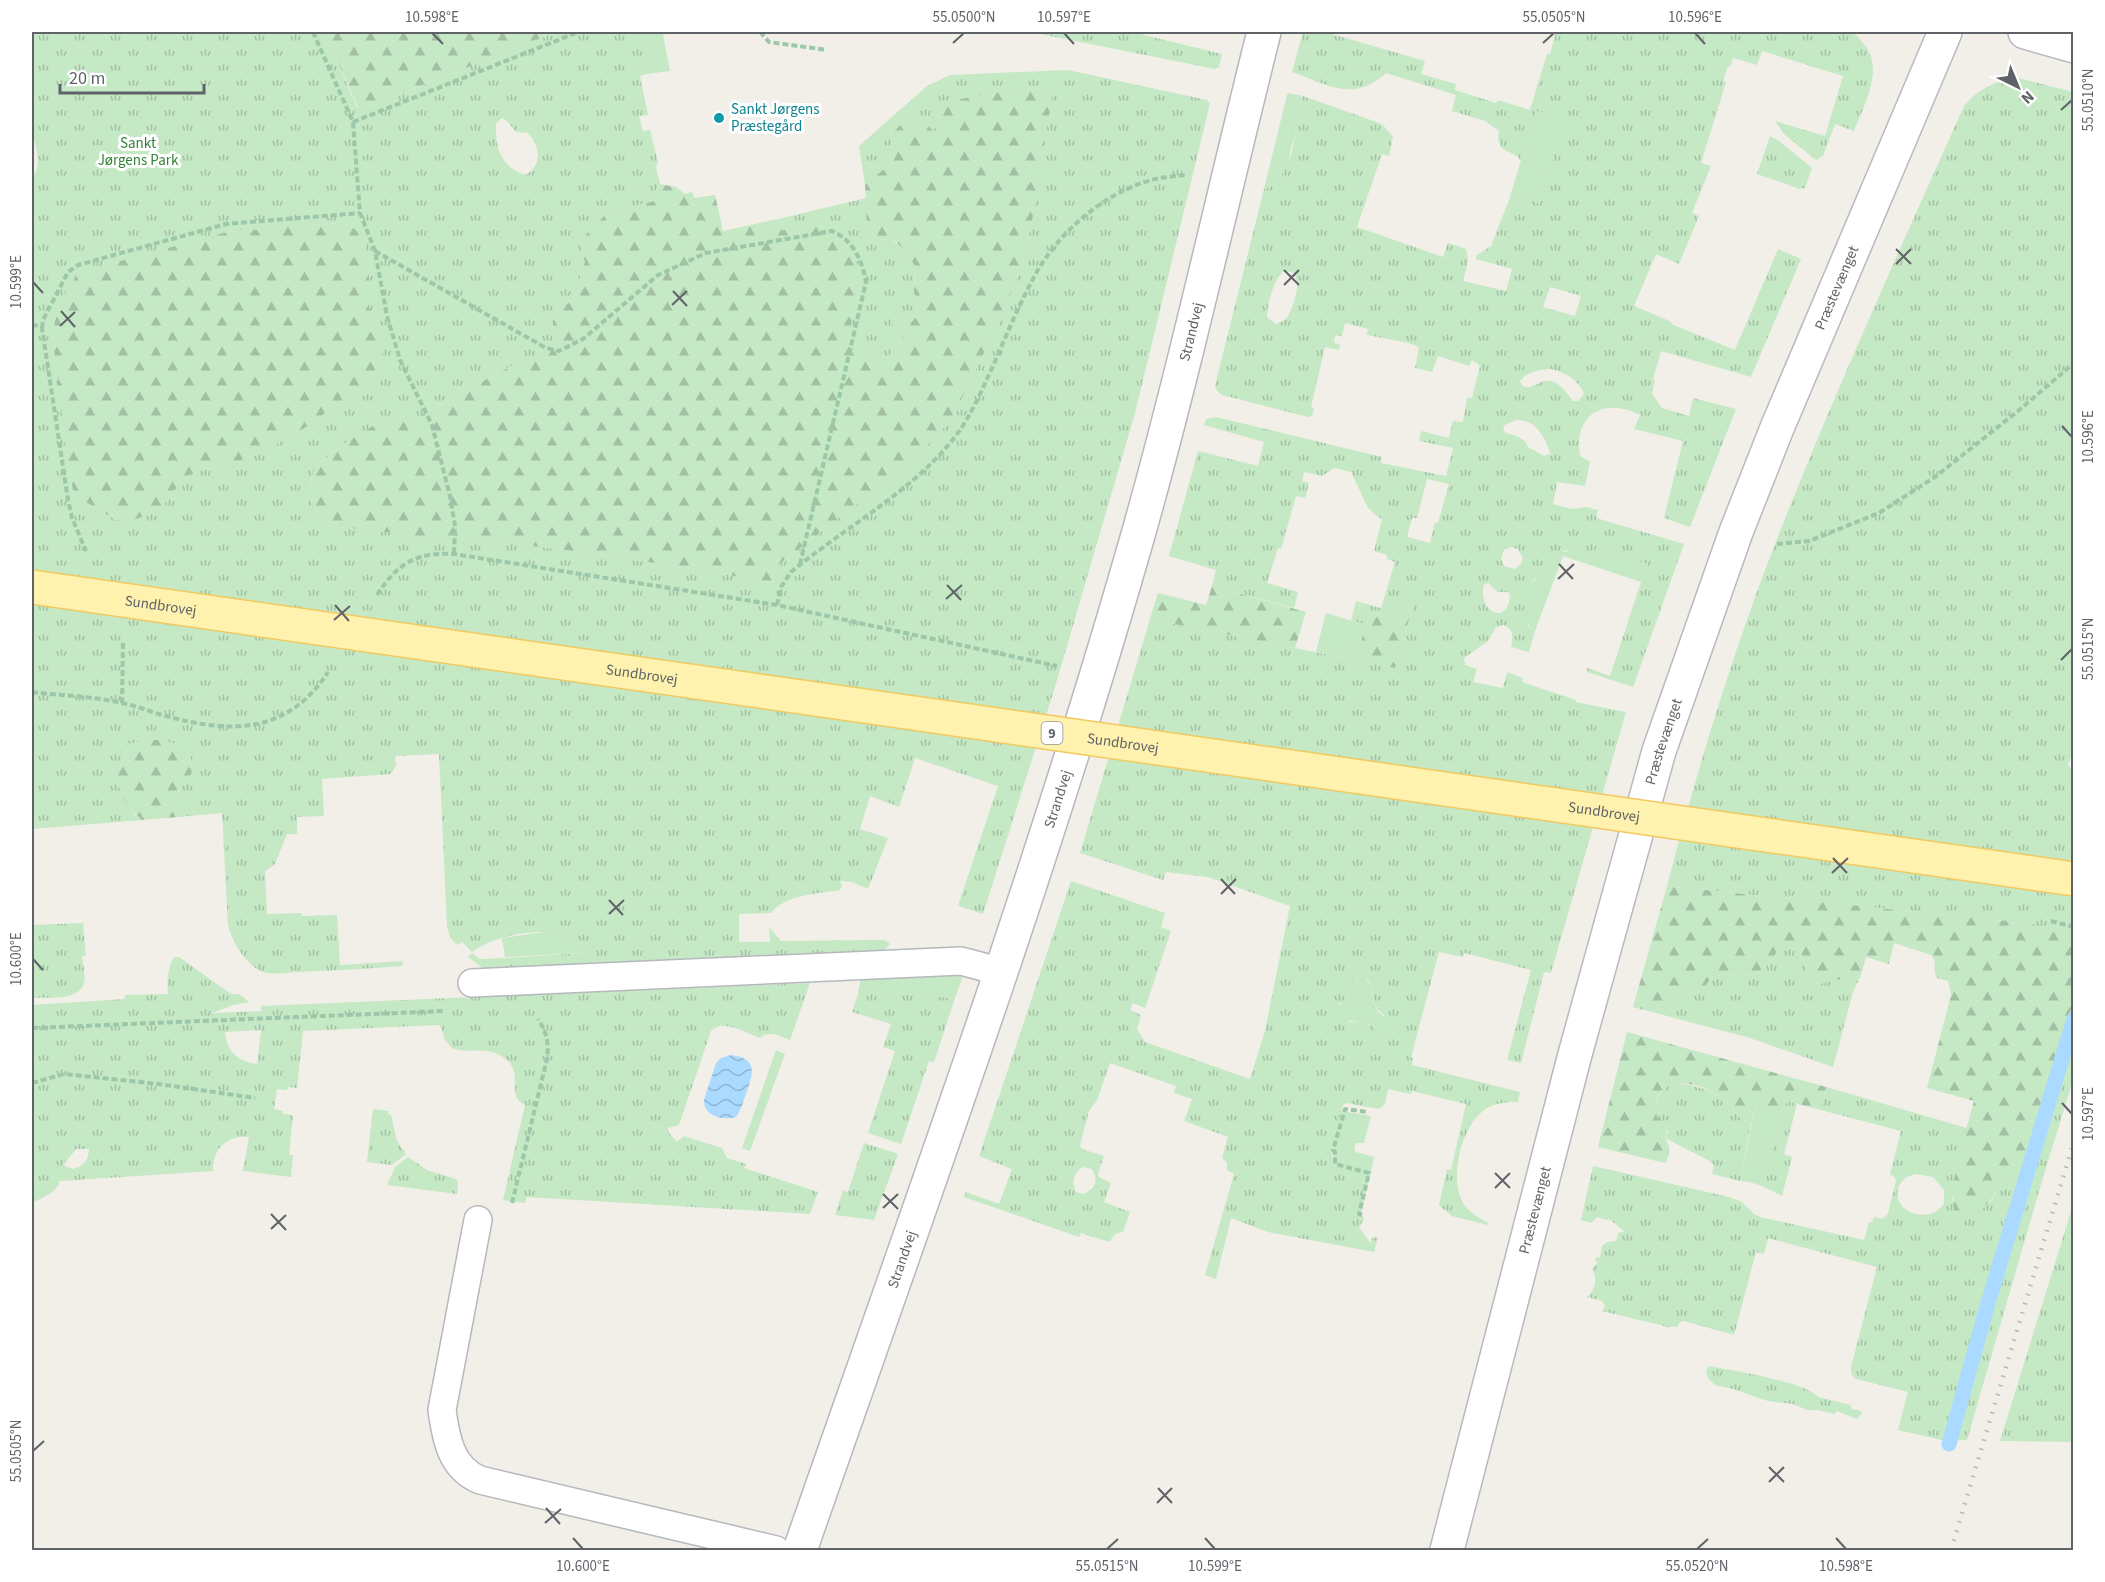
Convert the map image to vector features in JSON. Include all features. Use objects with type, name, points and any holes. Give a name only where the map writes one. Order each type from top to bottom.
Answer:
[{"type":"main road","name":"Sundbrovej","points":[[32,587],[2073,879]]},
{"type":"street","name":"Strandvej","points":[[800,1551],[1002,972],[1090,697],[1138,532],[1264,32]]},
{"type":"street","name":"Præstevænget","points":[[1447,1551],[1574,1058],[1623,874],[1659,751],[1736,532],[1782,417],[1945,32]]},
{"type":"street","points":[[2025,32],[2073,46]]},
{"type":"lane","points":[[472,983],[961,961],[972,962],[1002,972]]},
{"type":"lane","points":[[478,1220],[442,1410],[447,1438],[457,1464],[472,1477],[480,1480],[776,1551]]},
{"type":"path","points":[[313,32],[353,122],[360,213],[375,251],[390,327],[400,360],[432,425],[450,496],[455,526],[454,554]]},
{"type":"path","points":[[353,122],[578,32]]},
{"type":"path","points":[[760,32],[769,42],[827,50]]},
{"type":"path","points":[[777,605],[781,587],[791,572],[919,476],[951,442],[975,404],[1032,280],[1060,242],[1085,216],[1117,194],[1154,179],[1187,175],[1228,181]]},
{"type":"path","points":[[88,555],[79,536],[68,501],[42,328],[43,320],[68,272],[78,265],[226,224],[360,213]]},
{"type":"path","points":[[375,251],[546,348],[559,351],[583,339],[658,275],[706,253],[832,231],[842,236],[861,261],[866,282],[800,564]]},
{"type":"path","points":[[32,324],[42,328]]},
{"type":"path","points":[[1736,532],[1775,545],[1809,541],[1879,513],[1935,477],[2018,411],[2073,363]]},
{"type":"path","points":[[122,702],[123,636]]},
{"type":"path","points":[[2044,920],[2073,927]]},
{"type":"path","points":[[32,1028],[453,1011]]},
{"type":"path","points":[[511,1209],[549,1047],[547,1036],[536,1017]]},
{"type":"path","points":[[32,1083],[64,1074],[159,1084],[255,1098]]},
{"type":"path","points":[[1362,1215],[1359,1215],[1369,1173],[1335,1164],[1333,1150],[1345,1109],[1368,1112]]},
{"type":"green space","name":"Sankt Jørgens Park","points":[[32,32],[324,32],[357,107],[362,109],[557,32],[638,32],[647,74],[640,76],[648,115],[639,116],[643,131],[650,130],[658,162],[656,167],[660,184],[654,193],[654,201],[606,214],[581,273],[577,293],[553,320],[552,334],[555,344],[547,358],[509,367],[417,417],[383,420],[353,438],[319,463],[314,470],[309,489],[311,501],[322,517],[339,527],[393,533],[432,542],[469,538],[604,555],[771,582],[778,565],[901,470],[939,434],[954,414],[1003,314],[1024,258],[1033,216],[1033,89],[1005,91],[945,102],[934,131],[918,117],[891,141],[895,157],[892,161],[865,185],[859,146],[927,86],[950,75],[1068,70],[1207,100],[1210,103],[1135,413],[1055,687],[983,914],[958,906],[998,786],[915,758],[899,807],[870,796],[860,829],[888,838],[868,889],[852,882],[840,881],[842,886],[840,890],[793,898],[771,913],[739,914],[739,942],[770,942],[769,927],[781,941],[885,940],[890,944],[885,950],[483,968],[468,957],[472,953],[480,959],[485,959],[587,953],[589,950],[587,944],[569,943],[561,932],[538,932],[503,937],[472,952],[462,942],[457,945],[450,937],[447,927],[439,754],[395,756],[396,765],[391,774],[322,779],[324,816],[297,817],[297,834],[287,834],[275,864],[265,871],[267,914],[337,915],[340,965],[403,961],[402,966],[275,974],[263,972],[251,964],[236,945],[228,925],[222,813],[178,817],[178,793],[192,768],[189,755],[121,792],[135,815],[142,820],[32,829],[32,179],[38,163],[32,133]],"holes":[[[502,118],[516,132],[528,133],[535,144],[537,161],[531,171],[525,175],[510,167],[498,148],[496,123]],[[331,223],[350,226],[369,258],[369,307],[382,349],[382,358],[368,382],[303,429],[266,450],[186,477],[168,501],[116,520],[74,495],[65,438],[227,232]]]},
{"type":"green space","points":[[324,32],[557,32],[362,109],[358,107]]},
{"type":"green space","points":[[638,32],[673,33],[663,35],[670,71],[647,74]]},
{"type":"green space","points":[[1030,32],[1132,32],[1222,54],[1219,67],[1215,69]]},
{"type":"green space","points":[[1303,32],[1325,32],[1425,61],[1421,74],[1456,84],[1455,90],[1496,103],[1498,100],[1530,110],[1556,32],[1853,32],[1870,54],[1873,63],[1869,93],[1854,131],[1835,124],[1823,156],[1816,160],[1784,134],[1775,121],[1825,136],[1843,76],[1762,51],[1757,65],[1733,58],[1730,67],[1728,66],[1723,81],[1726,82],[1701,163],[1711,166],[1692,213],[1699,216],[1679,264],[1656,254],[1634,306],[1735,350],[1778,249],[1801,259],[1751,377],[1661,351],[1653,379],[1655,380],[1652,394],[1662,408],[1689,416],[1693,398],[1736,409],[1690,527],[1664,518],[1683,441],[1634,429],[1640,415],[1627,410],[1604,409],[1587,419],[1579,441],[1580,456],[1590,462],[1585,486],[1557,482],[1553,504],[1571,509],[1586,507],[1598,510],[1596,518],[1684,544],[1633,687],[1587,672],[1587,668],[1610,676],[1647,564],[1596,548],[1594,557],[1565,550],[1533,580],[1528,626],[1535,631],[1529,652],[1511,647],[1512,634],[1510,629],[1504,625],[1496,627],[1488,641],[1464,658],[1465,665],[1477,669],[1473,682],[1503,688],[1507,672],[1523,678],[1522,682],[1576,700],[1576,702],[1626,712],[1551,973],[1544,972],[1521,1063],[1507,1060],[1531,970],[1464,953],[1463,957],[1439,952],[1411,1057],[1413,1058],[1412,1065],[1520,1092],[1518,1102],[1491,1106],[1475,1119],[1468,1130],[1459,1156],[1457,1184],[1460,1196],[1467,1209],[1488,1225],[1452,1216],[1439,1205],[1447,1169],[1451,1170],[1466,1104],[1412,1091],[1411,1094],[1388,1089],[1385,1104],[1379,1109],[1346,1103],[1343,1105],[1331,1150],[1333,1163],[1371,1171],[1361,1213],[1364,1219],[1359,1227],[1371,1244],[1372,1238],[1378,1237],[1374,1252],[1268,1232],[1231,1218],[1216,1279],[1205,1275],[1234,1174],[1227,1170],[1227,1163],[1222,1158],[1228,1137],[1184,1121],[1192,1099],[1174,1093],[1176,1086],[1110,1063],[1097,1100],[1089,1111],[1080,1145],[1082,1149],[1104,1156],[1098,1173],[1099,1177],[1111,1183],[1104,1202],[1130,1212],[1123,1232],[1115,1234],[1109,1242],[1081,1233],[1079,1237],[964,1197],[966,1192],[999,1204],[1012,1169],[979,1156],[1071,881],[1165,913],[1161,927],[1171,931],[1145,1008],[1133,1003],[1130,1010],[1141,1015],[1137,1029],[1145,1042],[1250,1079],[1265,1031],[1290,906],[1208,877],[1166,872],[1163,880],[1080,853],[1150,619],[1395,668],[1414,602],[1393,615],[1379,614],[1368,619],[1366,625],[1351,620],[1356,601],[1381,608],[1395,562],[1387,559],[1387,555],[1374,551],[1382,520],[1368,508],[1351,472],[1334,468],[1322,476],[1304,472],[1302,481],[1309,483],[1305,498],[1296,496],[1281,549],[1278,548],[1267,583],[1298,592],[1294,608],[1212,586],[1216,570],[1169,556],[1198,451],[1258,466],[1264,442],[1204,425],[1206,419],[1216,417],[1382,457],[1381,463],[1446,476],[1453,448],[1419,441],[1421,431],[1449,438],[1453,421],[1463,422],[1467,398],[1472,398],[1480,366],[1472,360],[1469,366],[1438,356],[1432,372],[1415,368],[1419,347],[1367,335],[1368,329],[1345,323],[1342,336],[1335,335],[1334,343],[1340,344],[1339,350],[1325,347],[1311,407],[1314,409],[1312,416],[1308,417],[1222,395],[1218,392],[1215,386],[1264,189],[1279,183],[1284,168],[1289,163],[1303,96],[1382,124],[1393,137],[1389,156],[1382,154],[1357,227],[1443,257],[1448,243],[1466,249],[1468,261],[1463,281],[1506,291],[1512,269],[1476,259],[1476,256],[1491,246],[1509,200],[1521,196],[1540,204],[1536,111],[1522,162],[1517,156],[1501,148],[1498,138],[1499,131],[1485,121],[1452,111],[1456,95],[1386,73],[1363,87],[1340,89],[1292,72]],"holes":[[[1284,271],[1293,272],[1296,277],[1295,300],[1285,320],[1276,324],[1267,317],[1274,285]],[[1550,287],[1581,296],[1575,316],[1543,307]],[[1551,369],[1561,372],[1575,381],[1584,394],[1578,401],[1573,401],[1555,382],[1547,381],[1526,387],[1520,381],[1530,373]],[[1516,420],[1529,422],[1539,430],[1551,454],[1544,456],[1528,447],[1525,441],[1517,436],[1505,433],[1503,426]],[[1427,479],[1449,484],[1430,543],[1407,537],[1412,518],[1417,518]],[[1511,547],[1518,549],[1523,558],[1521,564],[1515,569],[1504,566],[1501,559],[1504,550]],[[1488,583],[1498,592],[1508,592],[1510,595],[1505,611],[1499,613],[1489,609],[1483,594],[1484,584]],[[1359,971],[1369,981],[1377,1009],[1385,1015],[1370,1025],[1361,1021],[1349,1022],[1338,1004],[1344,1001]],[[1083,1167],[1092,1169],[1095,1184],[1083,1194],[1076,1192],[1073,1181],[1075,1175]]]},
{"type":"green space","points":[[2015,77],[2073,92],[2074,749],[2068,765],[2074,771],[2073,939],[2032,924],[1667,886],[1690,799],[1744,628],[1775,544],[1843,379],[1964,106],[1987,87]]},
{"type":"green space","points":[[1053,90],[1024,258],[1003,314],[954,414],[939,434],[901,470],[778,565],[771,582],[604,555],[469,538],[432,542],[393,533],[339,527],[322,517],[316,510],[309,490],[314,470],[319,463],[353,438],[383,420],[417,417],[509,367],[547,358],[555,344],[552,334],[553,320],[577,293],[585,262],[579,242],[606,214],[654,201],[654,194],[660,184],[676,187],[685,194],[692,192],[694,198],[715,195],[723,231],[778,219],[780,231],[824,221],[829,236],[844,244],[856,262],[859,272],[859,291],[850,330],[874,355],[888,357],[904,340],[902,333],[895,329],[891,321],[896,316],[912,321],[921,313],[921,305],[914,293],[915,266],[894,240],[878,239],[867,229],[865,185],[895,157],[891,141],[893,132],[911,116],[918,117],[934,131],[944,102],[1005,91]]},
{"type":"green space","points":[[1289,93],[1303,96],[1289,163],[1284,168],[1279,183],[1264,189],[1287,95]]},
{"type":"green space","points":[[1536,111],[1565,118],[1540,204],[1521,196],[1509,200]]},
{"type":"green space","points":[[1770,136],[1812,168],[1805,188],[1800,189],[1757,174]]},
{"type":"green space","points":[[866,198],[867,229],[878,239],[893,240],[905,251],[915,266],[914,293],[921,305],[921,314],[912,321],[896,316],[904,340],[888,357],[874,355],[850,330],[838,239],[780,231],[778,219]]},
{"type":"green space","points":[[331,223],[350,226],[357,231],[369,258],[369,307],[382,349],[382,358],[368,382],[303,429],[266,450],[186,477],[168,501],[152,513],[131,521],[116,520],[74,495],[68,465],[53,341],[60,304],[80,272],[227,232]]},
{"type":"green space","points":[[1596,548],[1647,564],[1641,582],[1563,556],[1535,631],[1527,623],[1525,611],[1528,593],[1536,578],[1561,552],[1572,551],[1593,557]]},
{"type":"green space","points":[[1212,586],[1306,612],[1295,648],[1150,619],[1158,593],[1206,605]]},
{"type":"green space","points":[[1414,602],[1395,668],[1355,660],[1368,619],[1379,614],[1389,616],[1397,614]]},
{"type":"green space","points":[[1326,613],[1366,625],[1355,660],[1316,652]]},
{"type":"green space","points":[[146,740],[161,740],[181,745],[190,758],[193,768],[178,790],[178,817],[142,820],[133,812],[122,794],[117,775],[122,754],[128,744]]},
{"type":"green space","points":[[1667,886],[2032,924],[2073,938],[2073,1003],[2022,1169],[2011,1180],[1999,1185],[1987,1205],[1975,1214],[1968,1216],[1954,1209],[1956,1170],[1974,1101],[1927,1088],[1951,995],[1948,981],[1937,978],[1931,955],[1894,943],[1889,964],[1866,957],[1861,975],[1818,984],[1808,977],[1801,953],[1789,942],[1780,944],[1771,963],[1752,976],[1726,974],[1712,977],[1702,990],[1682,990],[1674,998],[1667,1016],[1633,1007]]},
{"type":"green space","points":[[83,923],[86,956],[82,956],[85,975],[83,986],[79,991],[67,996],[32,998],[32,925]]},
{"type":"green space","points":[[561,932],[569,943],[587,944],[589,950],[587,953],[505,957],[502,938]]},
{"type":"green space","points":[[1789,942],[1801,953],[1808,977],[1818,984],[1861,975],[1853,992],[1833,1067],[1750,1038],[1667,1016],[1674,998],[1682,990],[1702,990],[1712,977],[1726,974],[1752,976],[1771,963],[1779,944]]},
{"type":"green space","points":[[174,957],[179,957],[231,994],[239,994],[249,1002],[212,1013],[261,1011],[261,1006],[810,983],[790,1040],[771,1034],[760,1038],[728,1026],[716,1027],[711,1031],[679,1125],[668,1128],[669,1133],[677,1142],[684,1136],[722,1148],[727,1158],[746,1164],[744,1168],[818,1192],[810,1214],[527,1197],[525,1203],[503,1200],[525,1105],[516,1096],[512,1066],[507,1060],[493,1052],[452,1048],[445,1040],[440,1025],[303,1031],[297,1088],[277,1089],[274,1109],[283,1111],[283,1114],[293,1115],[289,1155],[293,1155],[291,1177],[243,1171],[249,1137],[241,1137],[222,1145],[215,1156],[213,1171],[60,1181],[52,1192],[32,1203],[32,1005],[125,999],[125,995],[168,994],[168,975]],"holes":[[[261,1030],[257,1064],[244,1061],[234,1054],[225,1032]],[[76,1149],[89,1149],[85,1163],[72,1169],[63,1165]]]},
{"type":"green space","points":[[1365,970],[1378,1012],[1387,1019],[1384,1031],[1378,1033],[1366,1023],[1338,1020],[1334,1009],[1344,1001],[1356,975]]},
{"type":"green space","points":[[963,975],[955,998],[858,991],[861,980]]},
{"type":"green space","points":[[859,991],[955,998],[934,1062],[929,1061],[901,1144],[868,1133],[895,1051],[883,1047],[891,1024],[852,1012]]},
{"type":"green space","points":[[2073,1003],[2073,1080],[1967,1440],[1946,1441],[1898,1430],[1908,1392],[1856,1379],[1851,1374],[1877,1267],[1768,1238],[1764,1254],[1756,1252],[1734,1335],[1684,1321],[1680,1322],[1677,1327],[1668,1327],[1602,1311],[1605,1306],[1602,1301],[1587,1297],[1595,1284],[1592,1269],[1597,1263],[1595,1258],[1600,1257],[1602,1246],[1607,1242],[1616,1241],[1618,1233],[1624,1231],[1609,1219],[1597,1217],[1591,1223],[1581,1220],[1593,1166],[1729,1197],[1742,1202],[1760,1217],[1864,1240],[1869,1222],[1872,1222],[1874,1217],[1883,1219],[1888,1213],[1896,1181],[1894,1176],[1890,1175],[1901,1131],[1821,1110],[1826,1087],[1967,1128],[1952,1200],[1967,1215],[1987,1205],[1994,1197],[1999,1185],[2014,1178],[2025,1165]],"holes":[[[1916,1174],[1933,1177],[1944,1190],[1944,1203],[1938,1210],[1921,1215],[1904,1208],[1897,1194],[1903,1180]]]},
{"type":"green space","points":[[1627,1032],[1826,1087],[1821,1110],[1790,1102],[1786,1103],[1780,1112],[1756,1104],[1751,1124],[1709,1090],[1687,1084],[1676,1084],[1660,1093],[1656,1103],[1657,1117],[1668,1125],[1665,1138],[1670,1150],[1665,1163],[1598,1147]]},
{"type":"green space","points":[[776,1050],[785,1054],[750,1151],[742,1148]]},
{"type":"green space","points":[[1673,1083],[1709,1090],[1751,1124],[1740,1181],[1712,1174],[1714,1165],[1710,1161],[1665,1138],[1668,1131],[1663,1121],[1657,1118],[1656,1106],[1658,1097]]},
{"type":"green space","points":[[1786,1103],[1797,1104],[1784,1154],[1792,1157],[1782,1196],[1764,1187],[1780,1112]]},
{"type":"green space","points":[[1756,1104],[1780,1112],[1764,1187],[1740,1181]]},
{"type":"green space","points":[[373,1109],[389,1111],[397,1141],[406,1154],[392,1165],[367,1162]]},
{"type":"green space","points":[[1341,1111],[1371,1116],[1364,1143],[1356,1143],[1354,1150],[1374,1157],[1371,1171],[1333,1163],[1331,1151]]},
{"type":"green space","points":[[864,1143],[898,1154],[874,1220],[835,1215],[843,1190],[848,1192]]},
{"type":"green space","points":[[408,1157],[427,1170],[456,1179],[457,1194],[387,1185],[395,1167]]},
{"type":"green space","points":[[2073,1205],[2073,1442],[2000,1441]]},
{"type":"green space","points":[[1708,1366],[1800,1386],[1818,1397],[1851,1405],[1851,1409],[1862,1413],[1857,1419],[1837,1411],[1834,1414],[1807,1410],[1793,1404],[1768,1401],[1715,1385],[1706,1373]]},
{"type":"water","points":[[731,1055],[746,1060],[752,1068],[752,1074],[736,1117],[720,1118],[707,1110],[704,1100],[716,1063],[721,1058]]},
{"type":"waterway","points":[[1949,1444],[1988,1303],[2074,1019]]},
{"type":"railway","points":[[1951,1550],[2074,1141]]},
{"type":"place","name":"Sankt Jørgens Præstegård","points":[[719,118]]}]
